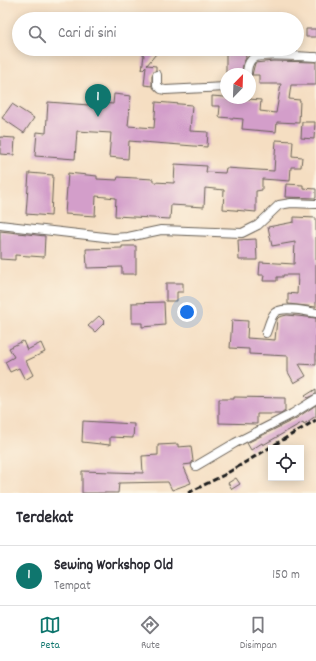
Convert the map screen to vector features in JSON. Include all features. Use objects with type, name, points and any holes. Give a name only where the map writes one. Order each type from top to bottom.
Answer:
[{"type":"street","points":[[248,68],[250,63],[255,58],[269,56],[316,57]]},
{"type":"street","points":[[157,75],[157,85],[161,89],[165,90],[220,87]]},
{"type":"street","points":[[0,225],[113,238],[128,237],[161,230],[242,232],[258,225],[278,205],[291,203],[316,204]]},
{"type":"street","points":[[266,334],[273,314],[276,311],[297,310],[316,313]]},
{"type":"street","points":[[196,466],[235,443],[292,414],[316,399]]},
{"type":"building","points":[[306,29],[316,29],[316,37],[306,37]]},
{"type":"building","points":[[144,56],[154,56],[147,65],[156,66],[156,70],[152,75],[152,86],[144,85],[146,66],[142,70]]},
{"type":"building","points":[[226,56],[246,56],[243,68],[226,68]]},
{"type":"building","points":[[273,61],[316,62],[316,85],[291,85],[289,99],[300,100],[299,123],[277,122],[276,132],[242,129],[243,119],[219,117],[220,106],[212,106],[212,96],[220,97],[220,104],[256,104],[256,100],[261,100],[260,111],[276,113],[281,84],[259,84],[259,75],[256,75],[256,68],[254,68],[255,63]]},
{"type":"building","points":[[114,94],[131,96],[128,126],[154,128],[156,102],[192,105],[190,131],[208,132],[207,147],[129,141],[128,159],[109,157],[111,133],[77,131],[75,159],[35,156],[37,132],[46,133],[48,102],[89,105],[89,102],[113,104]]},
{"type":"building","points":[[12,104],[34,118],[24,133],[2,118]]},
{"type":"building","points":[[302,122],[315,122],[314,139],[301,138]]},
{"type":"building","points":[[0,137],[15,138],[14,155],[0,154]]},
{"type":"building","points":[[276,140],[293,141],[292,156],[302,157],[301,167],[291,167],[290,181],[262,179],[262,190],[256,191],[256,212],[223,209],[224,190],[205,188],[204,207],[171,205],[170,219],[115,216],[116,198],[96,196],[95,216],[65,214],[68,173],[97,176],[97,179],[117,180],[118,177],[153,179],[153,182],[174,183],[175,164],[207,166],[206,172],[225,173],[226,168],[274,171]]},
{"type":"building","points":[[29,173],[53,175],[51,216],[26,214]]},
{"type":"building","points":[[286,184],[303,185],[303,188],[316,189],[316,198],[285,197]]},
{"type":"building","points":[[294,217],[316,218],[316,307],[288,304],[288,293],[297,294],[298,275],[283,275],[283,277],[277,277],[277,281],[263,281],[264,275],[259,275],[260,262],[294,264],[295,242],[272,246],[268,227],[294,222]]},
{"type":"building","points":[[0,231],[45,236],[44,257],[15,255],[15,260],[0,259]]},
{"type":"building","points":[[256,239],[257,260],[239,260],[238,240]]},
{"type":"building","points":[[122,246],[136,246],[136,274],[122,274],[122,267],[87,268],[86,249],[122,248]]},
{"type":"building","points":[[166,283],[183,283],[183,292],[177,292],[177,301],[166,301]]},
{"type":"building","points":[[164,302],[165,325],[142,327],[142,323],[132,323],[132,303]]},
{"type":"building","points":[[287,315],[316,318],[316,365],[299,364],[306,376],[294,383],[288,372],[288,356],[249,354],[249,349],[230,348],[232,320],[248,321],[247,338],[275,340],[277,319]]},
{"type":"building","points":[[99,316],[105,322],[95,332],[88,326]]},
{"type":"building","points":[[23,341],[27,350],[41,343],[45,352],[26,361],[33,375],[25,380],[19,368],[10,372],[5,362],[14,357],[9,348]]},
{"type":"building","points":[[316,389],[316,394],[307,398],[305,396]]},
{"type":"building","points":[[234,397],[285,398],[285,411],[281,414],[257,414],[257,424],[219,423],[219,399],[234,399]]},
{"type":"building","points":[[316,405],[316,416],[304,424],[303,422],[263,445],[262,443],[251,450],[247,443],[295,419]]},
{"type":"building","points":[[83,421],[134,424],[133,438],[110,437],[110,445],[82,442]]},
{"type":"building","points":[[178,444],[178,447],[191,446],[193,461],[191,464],[183,465],[191,483],[172,490],[168,482],[119,483],[118,493],[82,493],[82,471],[143,473],[142,456],[158,455],[158,445]]},
{"type":"building","points":[[236,478],[240,484],[232,489],[228,483]]},
{"type":"railway","points":[[188,493],[224,475],[316,420]]},
{"type":"place","name":"Sewing Workshop Old","points":[[98,117]]}]
